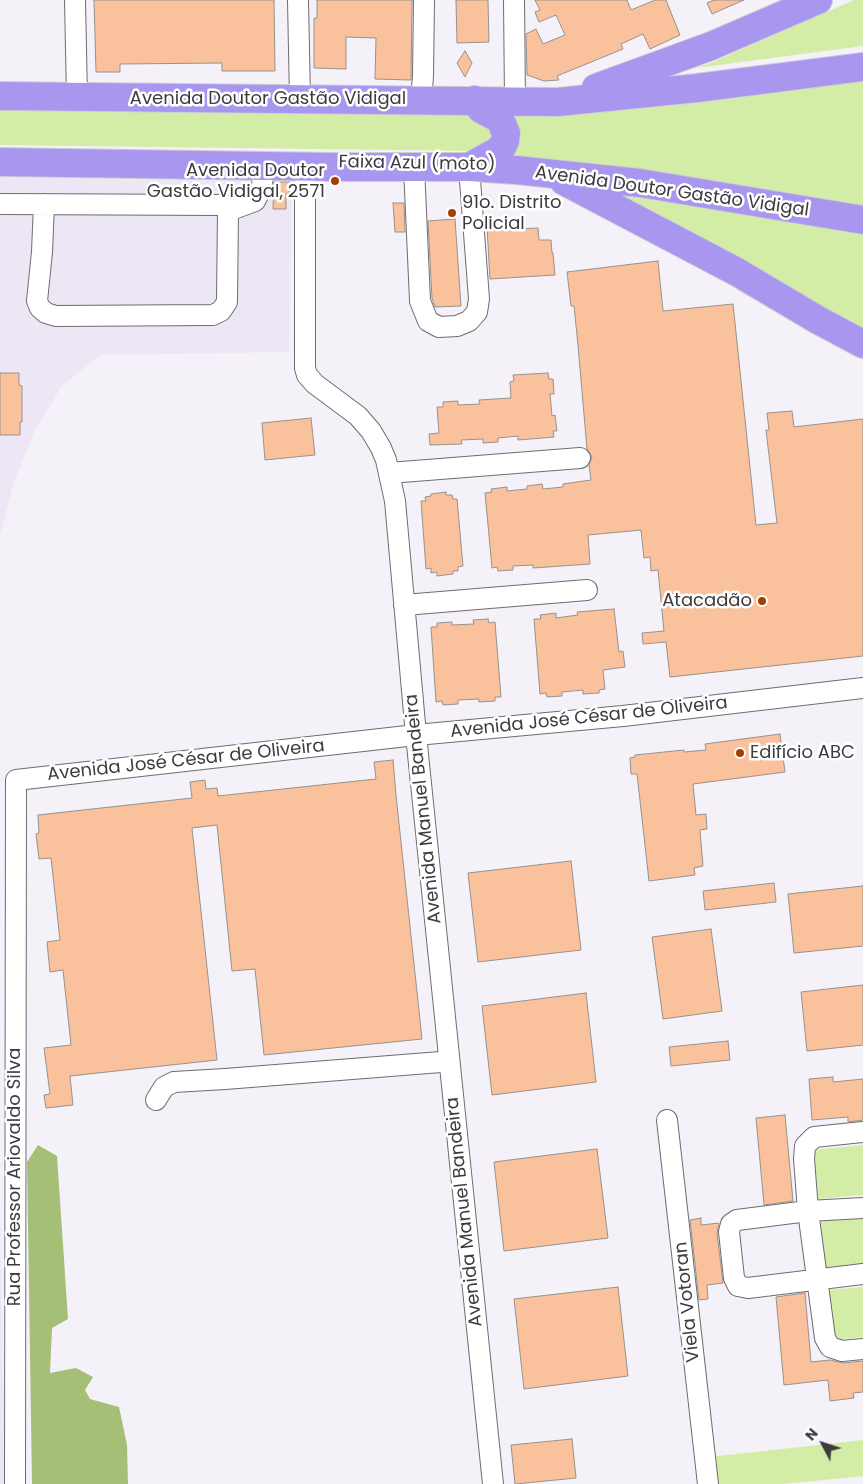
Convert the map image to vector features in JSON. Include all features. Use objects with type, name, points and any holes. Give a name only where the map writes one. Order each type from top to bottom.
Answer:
[{"type":"highway","points":[[558,102],[711,46],[818,0]]},
{"type":"highway","name":"Avenida Doutor Gastão Vidigal","points":[[0,96],[558,102],[650,93],[863,67]]},
{"type":"highway","points":[[471,166],[502,147],[506,133],[500,119],[481,108],[474,100]]},
{"type":"highway","name":"Avenida Doutor Gastão Vidigal","points":[[0,160],[263,166],[471,166],[640,183],[863,220]]},
{"type":"highway","points":[[549,173],[738,272],[818,320],[863,344]]},
{"type":"street","points":[[75,0],[77,97]]},
{"type":"street","points":[[298,0],[300,98]]},
{"type":"street","points":[[421,100],[424,0]]},
{"type":"street","points":[[514,0],[516,101]]},
{"type":"street","name":"Faixa Azul (moto)","points":[[0,160],[471,166],[599,174],[740,200]]},
{"type":"street","points":[[228,212],[255,201],[262,187],[263,166]]},
{"type":"street","name":"Avenida Manuel Bandeira","points":[[305,166],[305,357],[307,375],[358,416],[371,431],[381,448],[395,501],[416,735],[494,1484]]},
{"type":"street","points":[[414,167],[420,301],[428,320],[439,327],[457,326],[468,321],[477,312],[478,299],[471,166]]},
{"type":"street","points":[[0,204],[44,204],[224,205],[228,212],[227,302],[221,311],[212,315],[56,316],[46,313],[40,308],[37,300],[44,204]]},
{"type":"street","points":[[389,473],[580,458]]},
{"type":"street","points":[[404,606],[587,590]]},
{"type":"street","name":"Avenida José César de Oliveira","points":[[16,780],[416,735],[623,716],[863,688]]},
{"type":"street","name":"Rua Professor Ariovaldo Silva","points":[[15,1484],[16,780]]},
{"type":"street","points":[[156,1100],[164,1087],[174,1082],[441,1062],[450,1059]]},
{"type":"street","name":"Viela Votoran","points":[[667,1120],[708,1484]]},
{"type":"street","points":[[863,1132],[814,1137],[805,1146],[804,1159],[808,1211],[825,1338],[830,1347],[842,1351],[863,1349]]},
{"type":"street","points":[[863,1208],[808,1211],[737,1220],[732,1224],[728,1232],[734,1278],[738,1286],[748,1288],[863,1274]]},
{"type":"shaded area","points":[[0,177],[292,182],[289,352],[100,355],[62,386],[34,432],[14,482],[0,536]]},
{"type":"shaded area","points":[[0,1204],[5,1484],[0,1484]]},
{"type":"green space","points":[[854,0],[863,0],[863,46],[696,68],[713,62]]},
{"type":"green space","points":[[863,78],[863,208],[510,160],[505,109]]},
{"type":"green space","points":[[0,107],[433,109],[484,117],[495,139],[479,151],[0,145]]},
{"type":"green space","points":[[611,188],[863,235],[863,331],[609,195]]},
{"type":"green space","points":[[38,1145],[57,1156],[68,1319],[52,1328],[50,1373],[76,1368],[93,1377],[85,1390],[90,1399],[119,1407],[127,1445],[128,1484],[32,1484],[27,1162]]},
{"type":"green space","points":[[863,1145],[863,1195],[817,1199],[812,1150]]},
{"type":"green space","points":[[863,1215],[863,1265],[825,1269],[820,1219]]},
{"type":"green space","points":[[863,1287],[863,1337],[832,1340],[827,1290]]},
{"type":"green space","points":[[863,1440],[863,1476],[783,1484],[712,1484],[709,1457]]},
{"type":"building","points":[[94,0],[274,0],[275,71],[222,71],[222,63],[120,64],[120,72],[96,72]]},
{"type":"building","points":[[317,0],[412,0],[411,80],[375,79],[376,38],[346,37],[346,69],[314,68],[314,18],[317,18]]},
{"type":"building","points":[[456,0],[488,0],[489,42],[457,43]]},
{"type":"building","points":[[535,0],[627,0],[631,10],[655,0],[666,0],[680,35],[650,49],[643,34],[621,44],[623,49],[557,76],[559,80],[544,81],[527,75],[526,34],[536,29],[543,44],[565,35],[556,15],[539,22],[535,12],[540,10]]},
{"type":"building","points":[[714,0],[744,0],[712,14],[707,3]]},
{"type":"building","points":[[465,51],[472,63],[465,77],[457,63]]},
{"type":"building","points":[[274,182],[290,182],[289,194],[286,194],[286,209],[273,209]]},
{"type":"building","points":[[393,203],[404,203],[405,232],[395,232]]},
{"type":"building","points":[[455,219],[461,306],[435,307],[432,298],[428,221]]},
{"type":"building","points":[[513,225],[514,229],[538,228],[539,240],[551,240],[555,275],[490,279],[487,227]]},
{"type":"building","points":[[658,261],[663,311],[733,304],[756,525],[777,523],[766,430],[769,430],[767,413],[792,411],[794,427],[863,419],[863,656],[670,677],[666,642],[643,644],[642,633],[664,631],[658,570],[651,571],[650,557],[644,558],[641,530],[588,535],[590,564],[533,568],[533,565],[513,566],[513,570],[498,571],[497,567],[492,568],[485,493],[492,492],[491,489],[507,487],[507,491],[527,489],[527,486],[542,484],[543,489],[563,487],[563,484],[591,480],[589,465],[592,457],[587,449],[574,306],[571,306],[567,272]]},
{"type":"building","points":[[0,373],[19,373],[19,385],[22,386],[20,435],[0,435]]},
{"type":"building","points":[[548,373],[549,379],[553,379],[554,394],[550,394],[552,416],[555,415],[557,431],[553,431],[554,437],[518,440],[518,436],[498,438],[498,442],[483,443],[483,439],[461,440],[462,444],[430,445],[429,434],[439,433],[437,407],[443,407],[443,402],[458,401],[458,405],[480,404],[479,400],[511,398],[510,382],[514,381],[513,375]]},
{"type":"building","points":[[311,418],[315,455],[265,460],[262,423]]},
{"type":"building","points":[[446,492],[446,495],[452,495],[453,499],[457,499],[463,566],[458,567],[458,571],[453,571],[453,574],[437,576],[437,572],[431,573],[431,568],[426,569],[421,501],[426,501],[425,497],[431,496],[431,494]]},
{"type":"building","points":[[614,609],[619,652],[623,651],[625,667],[603,670],[605,689],[599,690],[599,693],[583,694],[583,690],[562,692],[562,696],[547,697],[546,693],[540,694],[534,619],[541,619],[540,615],[556,613],[556,618],[578,615],[577,612]]},
{"type":"building","points":[[488,619],[489,623],[495,622],[501,697],[495,697],[495,701],[479,702],[479,699],[458,700],[458,704],[443,705],[442,701],[436,702],[431,627],[437,627],[437,623],[452,622],[452,625],[474,624],[473,620]]},
{"type":"building","points":[[780,734],[785,772],[693,784],[696,815],[706,814],[707,829],[700,830],[703,866],[694,868],[695,875],[649,881],[637,774],[631,774],[630,758],[635,757],[635,755],[684,750],[684,752],[706,750],[705,744]]},
{"type":"building","points":[[393,760],[422,1039],[264,1055],[255,969],[232,971],[217,825],[192,828],[217,1060],[70,1076],[73,1105],[46,1108],[44,1095],[50,1094],[44,1048],[71,1045],[63,970],[50,972],[47,942],[60,940],[51,858],[39,859],[36,834],[39,833],[38,815],[192,798],[190,782],[205,780],[206,789],[217,788],[218,796],[376,779],[374,762]]},
{"type":"building","points":[[571,861],[581,950],[478,962],[468,873]]},
{"type":"building","points":[[774,883],[776,902],[705,910],[703,891]]},
{"type":"building","points":[[863,886],[863,946],[794,953],[788,894]]},
{"type":"building","points":[[711,929],[722,1011],[663,1019],[652,937]]},
{"type":"building","points":[[863,985],[863,1045],[807,1051],[801,992]]},
{"type":"building","points":[[586,993],[596,1082],[492,1095],[482,1006]]},
{"type":"building","points":[[728,1041],[730,1060],[671,1066],[669,1047]]},
{"type":"building","points":[[833,1077],[833,1082],[863,1079],[863,1120],[848,1122],[848,1117],[812,1120],[809,1079]]},
{"type":"building","points":[[785,1115],[793,1201],[764,1205],[756,1118]]},
{"type":"building","points":[[597,1149],[608,1238],[504,1251],[494,1162]]},
{"type":"building","points":[[701,1218],[701,1225],[719,1223],[717,1233],[723,1283],[707,1285],[708,1299],[699,1300],[690,1220]]},
{"type":"building","points":[[618,1287],[628,1376],[524,1389],[514,1299]]},
{"type":"building","points":[[805,1293],[811,1362],[830,1360],[843,1363],[863,1361],[863,1392],[853,1393],[854,1398],[830,1401],[828,1380],[784,1385],[776,1297]]},
{"type":"building","points":[[572,1439],[576,1478],[515,1484],[511,1445]]},
{"type":"place","name":"Avenida Doutor Gastão Vidigal, 2571","points":[[335,181]]},
{"type":"place","name":"91o. Distrito Policial","points":[[452,213]]},
{"type":"place","name":"Atacadão","points":[[762,601]]},
{"type":"place","name":"Edifício ABC","points":[[740,753]]}]
